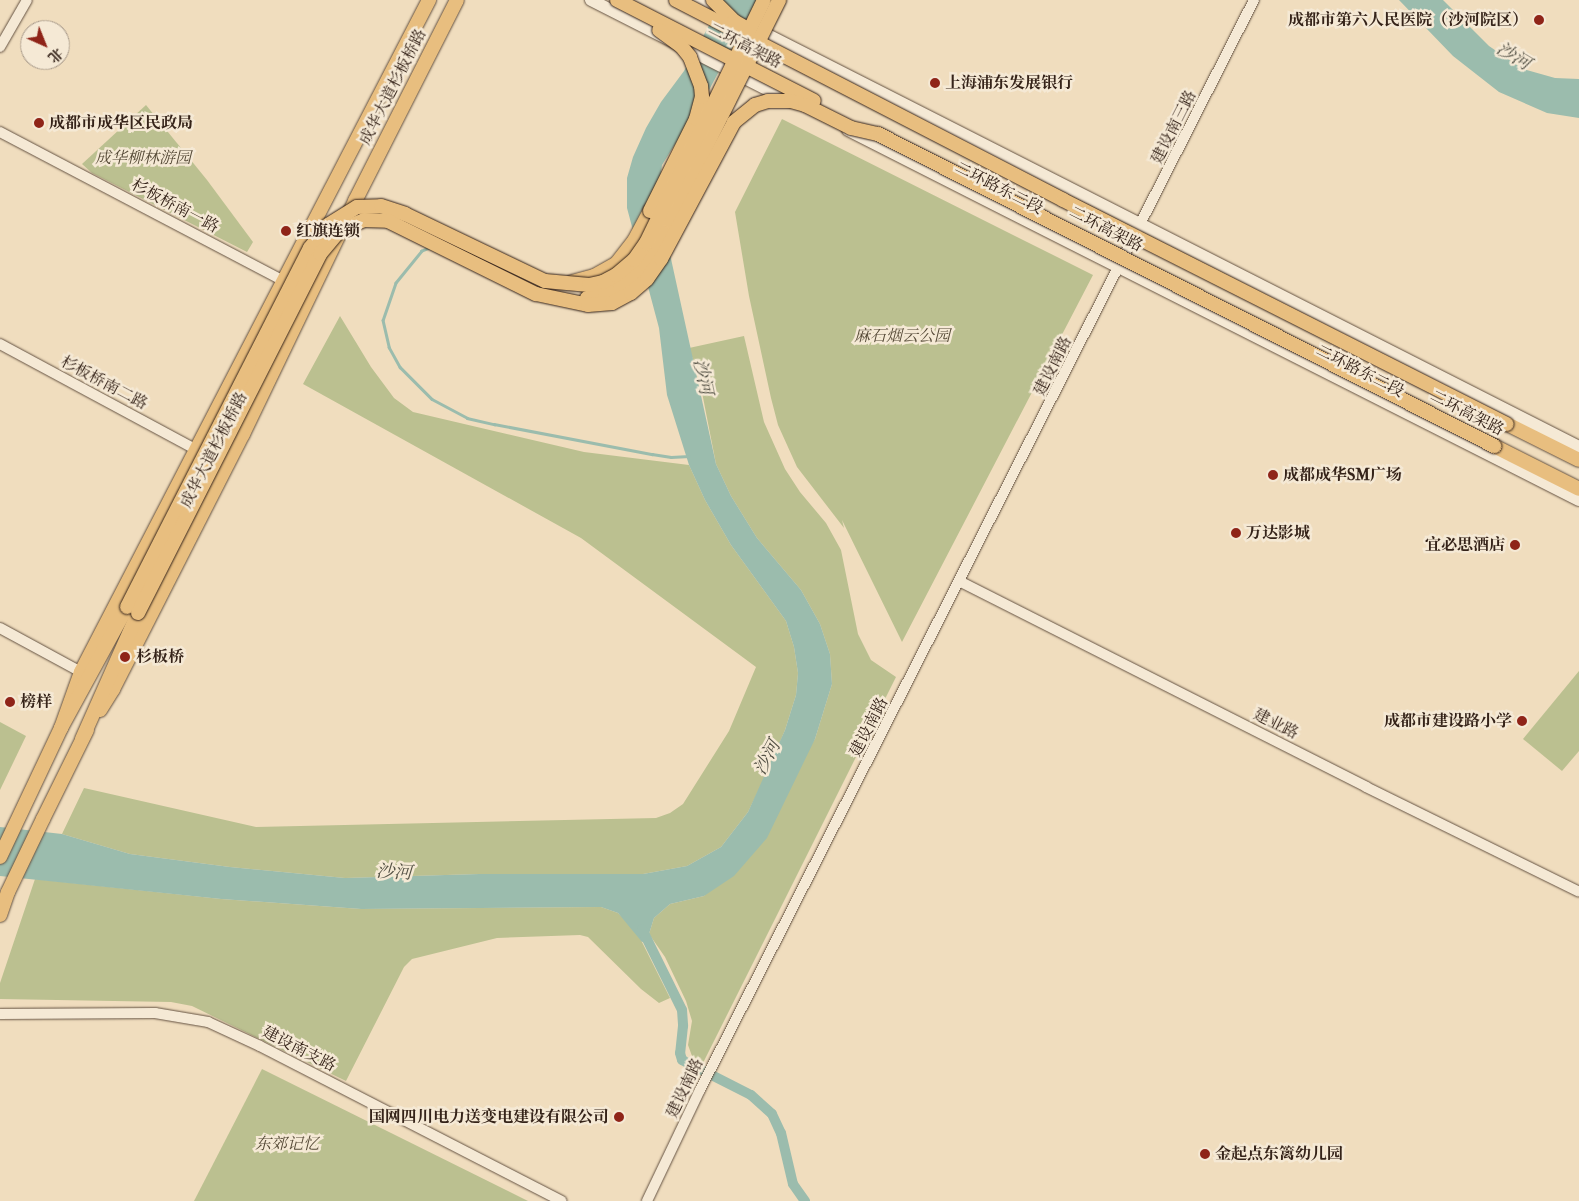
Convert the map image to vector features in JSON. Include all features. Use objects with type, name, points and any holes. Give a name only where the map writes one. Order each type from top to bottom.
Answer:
[{"type":"main road","name":"成华大道杉板桥路","points":[[0,857],[60,728],[81,672],[194,449],[428,0]]},
{"type":"main road","name":"成华大道杉板桥路","points":[[0,915],[8,892],[82,739],[113,689],[239,442],[355,201],[457,0]]},
{"type":"main road","name":"二环路东二段","points":[[591,0],[1579,500]]},
{"type":"main road","points":[[563,284],[606,272],[626,253],[641,228],[700,108],[701,86],[690,58],[671,37],[618,0]]},
{"type":"main road","name":"二环高架路","points":[[618,0],[1579,490]]},
{"type":"main road","name":"二环高架路","points":[[676,0],[1377,360],[1579,460]]},
{"type":"main road","points":[[82,739],[133,610],[310,248],[318,236],[338,216],[350,210],[366,206],[393,209],[545,281],[589,285],[603,282],[634,260],[646,243],[764,0]]},
{"type":"main road","points":[[559,300],[605,294],[620,287],[645,264],[674,212],[779,0]]},
{"type":"main road","points":[[707,1],[734,21],[754,32],[781,54]]},
{"type":"main road","name":"二环路东二段","points":[[707,1],[757,30],[1579,448]]},
{"type":"main road","points":[[60,728],[133,610],[320,254],[328,243],[347,227],[364,220],[388,221],[536,294],[588,305],[612,303],[631,293],[647,278],[679,226],[726,134],[734,122],[755,106],[768,101],[791,100],[851,128],[878,134]]},
{"type":"street","points":[[0,47],[27,0]]},
{"type":"street","name":"建设南三路","points":[[1120,267],[1254,0]]},
{"type":"street","name":"杉板桥南一路","points":[[0,132],[282,280]]},
{"type":"street","name":"建设南路","points":[[647,1201],[700,1090],[961,582],[1120,267]]},
{"type":"street","name":"杉板桥南二路","points":[[0,344],[194,449]]},
{"type":"street","name":"建业路","points":[[961,582],[1579,892]]},
{"type":"street","points":[[0,628],[81,672]]},
{"type":"street","name":"建设南支路","points":[[0,1014],[155,1013],[208,1022],[260,1046],[561,1201]]},
{"type":"green space","name":"成华柳林游园","points":[[146,105],[207,180],[253,242],[247,252],[92,173],[82,164]]},
{"type":"green space","name":"麻石烟云公园","points":[[782,119],[1093,275],[902,642],[842,520],[844,528],[797,467],[778,425],[771,398],[749,296],[735,212]]},
{"type":"green space","points":[[340,316],[371,367],[394,398],[413,412],[584,452],[689,465],[705,500],[731,545],[786,621],[794,647],[798,673],[796,695],[785,730],[765,777],[748,812],[721,847],[687,866],[643,874],[479,874],[345,878],[230,867],[130,854],[62,834],[84,788],[256,827],[656,818],[670,813],[683,804],[729,731],[756,667],[581,538],[303,384]]},
{"type":"green space","points":[[744,336],[764,422],[785,469],[800,492],[826,523],[841,550],[858,634],[871,660],[896,677],[703,1063],[692,1056],[688,1045],[692,1021],[686,1001],[665,957],[649,934],[654,918],[670,904],[704,896],[815,739],[832,684],[830,654],[820,624],[801,590],[757,538],[731,496],[716,464],[699,377],[689,348]]},
{"type":"green space","points":[[1579,671],[1579,751],[1562,771],[1523,739]]},
{"type":"green space","points":[[0,722],[26,736],[0,790]]},
{"type":"green space","points":[[35,879],[221,899],[361,909],[601,907],[618,913],[638,934],[670,998],[659,1003],[641,989],[588,937],[580,935],[497,938],[412,959],[404,967],[346,1081],[192,1006],[171,1002],[0,999],[0,983]]},
{"type":"green space","name":"东郊记忆","points":[[262,1069],[528,1201],[194,1201]]},
{"type":"shaded area","points":[[723,0],[757,0],[709,90],[662,165],[660,179],[666,236],[716,464],[731,496],[757,538],[801,590],[820,624],[830,654],[832,684],[815,739],[767,838],[734,876],[704,896],[670,904],[654,918],[649,934],[652,940],[642,942],[618,913],[601,907],[361,909],[221,899],[0,876],[0,827],[62,834],[130,854],[230,867],[345,878],[479,874],[643,874],[687,866],[721,847],[748,812],[785,730],[796,695],[798,673],[794,647],[786,621],[731,545],[705,500],[689,465],[667,395],[659,328],[627,208],[627,178],[633,157],[646,128],[661,102],[684,71]]},
{"type":"shaded area","points":[[1399,0],[1443,0],[1489,46],[1523,69],[1555,78],[1579,79],[1579,118],[1547,113],[1499,92],[1453,56]]},
{"type":"waterway","points":[[429,248],[422,251],[396,283],[383,320],[389,347],[400,367],[432,399],[467,418],[494,424],[652,454],[671,457],[689,456]]},
{"type":"waterway","points":[[642,929],[682,1010],[683,1026],[680,1053],[682,1060],[751,1095],[772,1114],[781,1133],[793,1184],[805,1201]]},
{"type":"place","name":"成都市第六人民医院（沙河院区）","points":[[1539,20]]},
{"type":"place","name":"上海浦东发展银行","points":[[935,83]]},
{"type":"place","name":"成都市成华区民政局","points":[[39,123]]},
{"type":"place","name":"红旗连锁","points":[[286,231]]},
{"type":"place","name":"成都成华SM广场","points":[[1273,475]]},
{"type":"place","name":"万达影城","points":[[1236,533]]},
{"type":"place","name":"宜必思酒店","points":[[1515,545]]},
{"type":"place","name":"杉板桥","points":[[125,657]]},
{"type":"place","name":"榜样","points":[[10,702]]},
{"type":"place","name":"成都市建设路小学","points":[[1522,721]]},
{"type":"place","name":"国网四川电力送变电建设有限公司","points":[[619,1117]]},
{"type":"place","name":"金起点东篱幼儿园","points":[[1205,1154]]},
{"type":"water label","name":"沙河","points":[[1513,57]]},
{"type":"water label","name":"沙河","points":[[702,377]]},
{"type":"water label","name":"沙河","points":[[768,758]]},
{"type":"water label","name":"沙河","points":[[394,873]]}]
